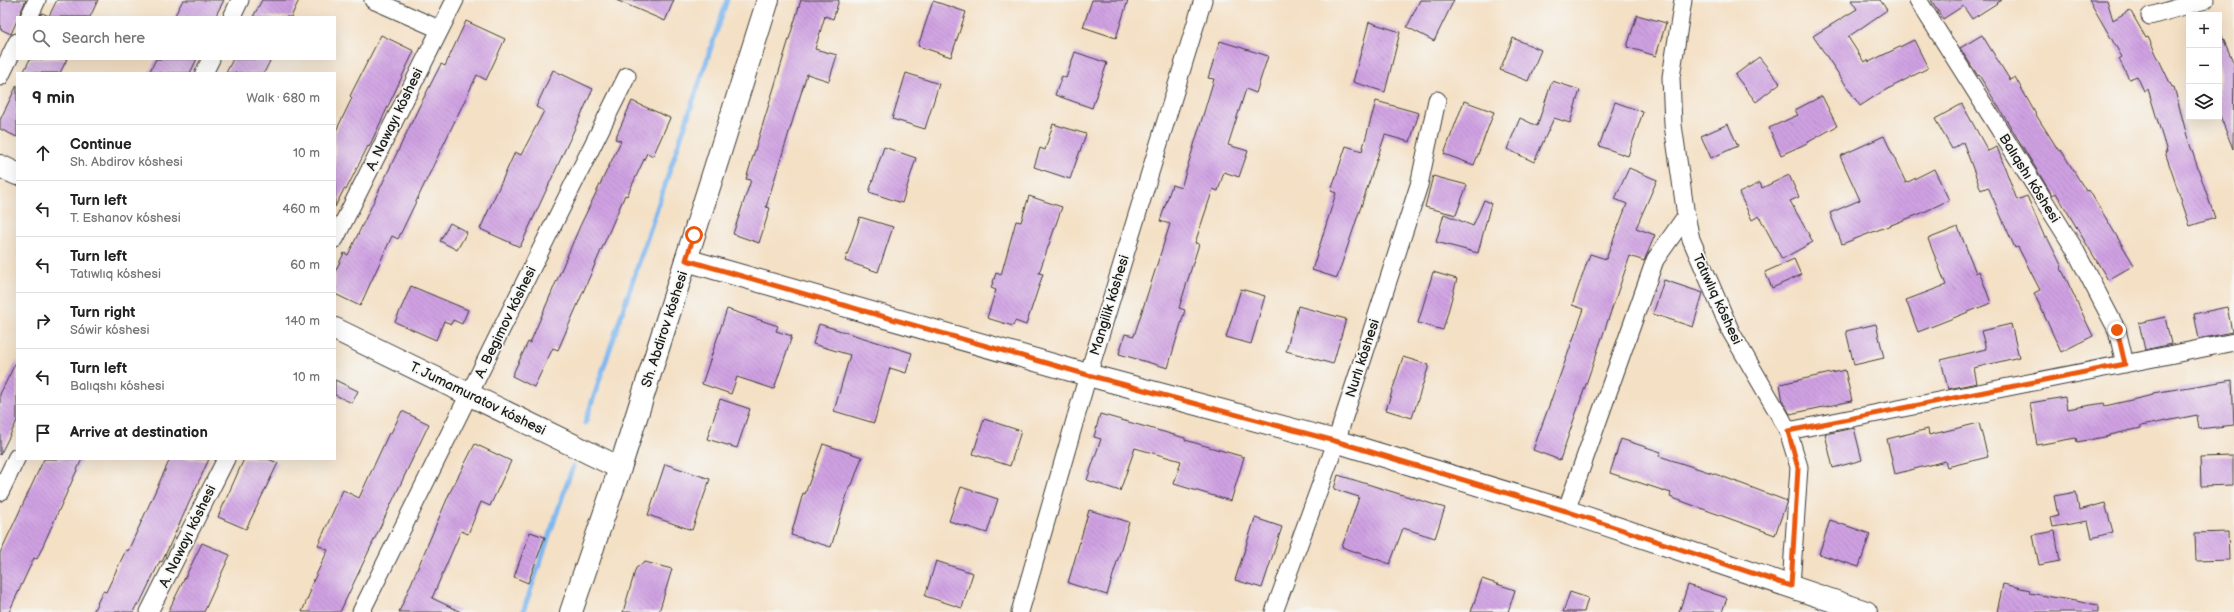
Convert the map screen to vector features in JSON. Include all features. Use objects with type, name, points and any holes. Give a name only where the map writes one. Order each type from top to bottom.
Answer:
[{"type":"main road","name":"Sh. Abdirov kóshesi","points":[[571,612],[620,468],[768,0]]},
{"type":"main road","points":[[0,166],[16,174]]},
{"type":"main road","points":[[686,260],[1088,375],[1335,441],[1566,511],[1866,612]]},
{"type":"main road","name":"T. Jumamuratov kóshesi","points":[[336,329],[470,393],[587,453],[620,468]]},
{"type":"street","points":[[30,16],[38,0]]},
{"type":"street","points":[[232,16],[240,0]]},
{"type":"street","points":[[373,0],[439,29]]},
{"type":"street","name":"A. Nawayı kóshesi","points":[[336,237],[439,29],[455,0]]},
{"type":"street","name":"Mangilik kóshesi","points":[[1020,612],[1088,375],[1203,0]]},
{"type":"street","name":"Tatıwlıq kóshesi","points":[[1682,0],[1671,77],[1673,125],[1686,216],[1691,239],[1731,332],[1788,431],[1798,468],[1791,586]]},
{"type":"street","name":"Balıqshı kóshesi","points":[[1918,0],[2074,248],[2117,330],[2125,364]]},
{"type":"street","points":[[2150,16],[2205,0]]},
{"type":"street","points":[[0,77],[16,44]]},
{"type":"street","points":[[204,72],[210,60]]},
{"type":"street","name":"A. Begimov kóshesi","points":[[361,612],[627,76]]},
{"type":"street","name":"Nurlı kóshesi","points":[[1274,612],[1335,441],[1419,185],[1437,100]]},
{"type":"street","points":[[1566,511],[1655,260],[1686,216]]},
{"type":"street","points":[[1788,431],[2234,342]]},
{"type":"street","points":[[0,492],[16,459]]},
{"type":"street","name":"A. Nawayı kóshesi","points":[[149,612],[225,460]]},
{"type":"building","points":[[0,0],[26,0],[19,16],[16,16],[16,23],[11,34],[0,29]]},
{"type":"building","points":[[57,0],[98,0],[90,16],[49,16]]},
{"type":"building","points":[[183,0],[224,0],[216,16],[175,16]]},
{"type":"building","points":[[262,0],[299,0],[291,16],[254,16]]},
{"type":"building","points":[[616,0],[674,0],[665,21]]},
{"type":"building","points":[[801,0],[839,0],[833,19],[825,16],[815,49],[837,55],[829,81],[807,74],[766,207],[770,208],[759,243],[733,234],[751,180],[746,179]]},
{"type":"building","points":[[1092,0],[1128,0],[1116,38],[1083,27]]},
{"type":"building","points":[[1420,0],[1454,0],[1434,41],[1407,27]]},
{"type":"building","points":[[1851,0],[1880,0],[1887,10],[1848,37],[1864,62],[1868,60],[1869,62],[1914,40],[1928,68],[1880,93],[1860,106],[1813,36],[1857,9]]},
{"type":"building","points":[[1931,0],[2002,0],[1972,19],[1963,6],[1943,19]]},
{"type":"building","points":[[2089,0],[2107,0],[2113,20],[2130,10],[2146,38],[2148,37],[2172,87],[2174,87],[2187,136],[2215,218],[2190,226],[2165,152],[2167,152],[2148,89],[2144,91],[2137,76],[2129,79],[2119,59],[2122,57]]},
{"type":"building","points":[[933,1],[966,12],[951,57],[918,46]]},
{"type":"building","points":[[42,13],[49,16],[40,16]]},
{"type":"building","points":[[1637,15],[1666,23],[1656,56],[1627,47]]},
{"type":"building","points":[[466,21],[505,39],[486,80],[477,75],[398,239],[392,236],[360,306],[336,294],[336,270],[344,253],[348,255],[441,64],[445,66]]},
{"type":"building","points":[[1369,22],[1400,32],[1385,92],[1353,82]]},
{"type":"building","points":[[381,35],[414,51],[369,147],[368,146],[346,190],[344,189],[336,205],[336,131],[352,98],[350,96]]},
{"type":"building","points":[[1982,35],[2010,80],[2015,77],[2038,118],[2059,151],[2061,150],[2086,191],[2089,190],[2134,265],[2108,280],[2056,193],[2052,195],[1979,75],[1978,76],[1960,48]]},
{"type":"building","points":[[2222,36],[2234,64],[2233,149],[2222,120]]},
{"type":"building","points":[[1513,38],[1541,50],[1528,81],[1500,70]]},
{"type":"building","points":[[1220,41],[1268,56],[1256,93],[1246,89],[1228,145],[1248,151],[1239,177],[1224,172],[1218,191],[1213,189],[1195,243],[1199,244],[1179,308],[1185,310],[1168,368],[1119,354],[1125,334],[1134,336],[1170,224],[1160,221],[1172,185],[1181,188],[1214,79],[1208,78]]},
{"type":"building","points":[[1075,52],[1107,63],[1092,108],[1055,95],[1062,76],[1066,78]]},
{"type":"building","points":[[1759,57],[1780,83],[1756,102],[1735,75]]},
{"type":"building","points":[[30,60],[66,60],[60,72],[24,72]]},
{"type":"building","points":[[156,60],[196,60],[190,72],[150,72]]},
{"type":"building","points":[[232,60],[270,60],[264,72],[226,72]]},
{"type":"building","points":[[553,70],[593,89],[520,247],[480,229],[515,152],[521,155],[544,111],[536,107]]},
{"type":"building","points":[[906,73],[939,84],[925,129],[892,119]]},
{"type":"building","points":[[1552,81],[1580,90],[1570,123],[1554,118],[1534,162],[1507,149],[1520,118],[1537,126]]},
{"type":"building","points":[[16,87],[16,137],[0,129],[0,120]]},
{"type":"building","points":[[1822,96],[1837,126],[1803,145],[1781,155],[1769,128],[1798,115],[1795,110]]},
{"type":"building","points":[[632,101],[670,118],[653,156],[647,153],[627,196],[625,195],[558,350],[553,348],[534,387],[512,376],[528,342],[530,343],[580,226],[621,141],[615,139]]},
{"type":"building","points":[[1376,101],[1419,113],[1410,142],[1385,135],[1337,278],[1312,270],[1336,193],[1331,191],[1346,146],[1362,151]]},
{"type":"building","points":[[1464,101],[1494,112],[1474,165],[1444,154]]},
{"type":"building","points":[[1615,102],[1643,112],[1628,156],[1599,146]]},
{"type":"building","points":[[1962,104],[1988,151],[1997,147],[2017,200],[2027,196],[2045,238],[2047,237],[2062,267],[2061,268],[2093,336],[2061,352],[2034,293],[2040,290],[2018,247],[2015,248],[1988,187],[1981,190],[1963,142],[1952,149],[1935,119]]},
{"type":"building","points":[[1053,124],[1086,134],[1070,179],[1034,167],[1040,148],[1045,150]]},
{"type":"building","points":[[1728,124],[1738,146],[1711,158],[1701,136]]},
{"type":"building","points":[[1884,136],[1906,183],[1934,169],[1949,200],[1922,213],[1842,244],[1830,213],[1860,200],[1840,156]]},
{"type":"building","points":[[884,147],[916,158],[902,203],[869,192]]},
{"type":"building","points":[[1629,168],[1657,180],[1636,228],[1655,235],[1644,261],[1630,256],[1560,460],[1533,450],[1584,309],[1572,305],[1590,254],[1606,259],[1627,204],[1615,199]]},
{"type":"building","points":[[1789,175],[1799,197],[1790,201],[1813,242],[1782,259],[1759,216],[1752,220],[1739,193],[1760,183],[1762,188]]},
{"type":"building","points":[[1433,176],[1467,185],[1456,215],[1425,207]]},
{"type":"building","points":[[1029,196],[1062,207],[1039,273],[1043,274],[1026,325],[1015,321],[1013,326],[987,318],[996,290],[991,288],[996,273],[1001,275],[1016,221],[1021,222]]},
{"type":"building","points":[[1484,200],[1491,203],[1478,253],[1436,242],[1444,214],[1473,226]]},
{"type":"building","points":[[860,217],[893,227],[878,272],[845,261]]},
{"type":"building","points":[[450,223],[467,232],[457,250],[440,241]]},
{"type":"building","points":[[1958,227],[1976,273],[1979,271],[1991,303],[1918,332],[1906,300],[1946,285],[1928,239]]},
{"type":"building","points":[[1794,259],[1801,275],[1772,288],[1765,272]]},
{"type":"building","points":[[1433,272],[1457,279],[1443,330],[1418,323]]},
{"type":"building","points":[[1664,280],[1703,293],[1693,327],[1653,314]]},
{"type":"building","points":[[411,286],[468,310],[462,324],[453,320],[451,324],[444,321],[436,340],[395,322]]},
{"type":"building","points":[[1241,289],[1265,296],[1251,344],[1226,337]]},
{"type":"building","points":[[1298,306],[1346,319],[1333,364],[1286,351]]},
{"type":"building","points":[[2227,307],[2232,332],[2199,339],[2194,314]]},
{"type":"building","points":[[727,309],[778,326],[776,331],[792,336],[774,389],[737,377],[731,394],[702,384]]},
{"type":"building","points":[[2165,317],[2171,344],[2145,350],[2139,323]]},
{"type":"building","points":[[819,324],[912,353],[906,373],[890,368],[874,423],[834,411],[850,355],[813,344]]},
{"type":"building","points":[[1876,324],[1884,358],[1854,365],[1846,331]]},
{"type":"building","points":[[2011,324],[2019,357],[1974,368],[1977,383],[1948,389],[1941,360],[1986,349],[1981,331]]},
{"type":"building","points":[[1403,357],[1429,365],[1412,418],[1386,410]]},
{"type":"building","points":[[16,362],[16,423],[0,455],[0,394]]},
{"type":"building","points":[[1845,370],[1852,401],[1790,414],[1783,402],[1780,384]]},
{"type":"building","points":[[336,380],[358,391],[352,403],[336,395]]},
{"type":"building","points":[[2232,380],[2234,425],[2199,429],[2197,415],[2141,426],[2141,428],[2110,436],[2077,442],[2076,438],[2037,445],[2030,403],[2065,397],[2067,409],[2104,403],[2105,406],[2153,395],[2153,393]]},
{"type":"building","points":[[720,399],[750,409],[737,448],[707,439]]},
{"type":"building","points":[[402,411],[429,424],[340,612],[302,612],[311,590],[309,590],[328,550],[318,545],[343,490],[359,498],[389,433],[391,433]]},
{"type":"building","points":[[1100,414],[1185,438],[1185,440],[1244,457],[1231,501],[1174,484],[1181,461],[1135,448],[1120,491],[1087,480],[1101,439],[1094,437]]},
{"type":"building","points":[[984,419],[1021,431],[1010,466],[973,454]]},
{"type":"building","points":[[1979,423],[1988,457],[1947,467],[1945,461],[1895,474],[1887,439],[1928,429],[1929,435]]},
{"type":"building","points":[[1854,428],[1862,460],[1833,468],[1825,434]]},
{"type":"building","points":[[1621,439],[1661,452],[1659,456],[1721,476],[1787,501],[1775,535],[1670,497],[1671,493],[1610,473]]},
{"type":"building","points":[[475,444],[511,461],[490,506],[481,502],[468,534],[461,531],[432,598],[461,612],[399,612],[450,492]]},
{"type":"building","points":[[823,444],[862,457],[852,485],[850,485],[831,547],[791,535],[803,493],[805,494]]},
{"type":"building","points":[[2233,456],[2233,485],[2201,486],[2200,457]]},
{"type":"building","points":[[44,460],[82,460],[37,559],[34,558],[9,612],[0,612],[0,553]]},
{"type":"building","points":[[170,460],[209,460],[162,562],[160,561],[139,605],[137,604],[133,612],[93,612],[103,591],[106,592],[126,550],[128,551]]},
{"type":"building","points":[[244,460],[270,460],[278,463],[246,529],[218,517]]},
{"type":"building","points":[[665,464],[710,479],[692,530],[648,515]]},
{"type":"building","points":[[1338,475],[1445,508],[1435,538],[1403,528],[1390,564],[1342,547],[1359,497],[1334,489]]},
{"type":"building","points":[[961,487],[998,499],[987,533],[949,521]]},
{"type":"building","points":[[2076,492],[2079,510],[2105,503],[2113,532],[2092,538],[2088,521],[2053,527],[2051,518],[2058,516],[2054,496]]},
{"type":"building","points":[[1089,510],[1129,522],[1107,595],[1068,583]]},
{"type":"building","points":[[1255,518],[1282,527],[1262,588],[1235,580]]},
{"type":"building","points":[[1830,520],[1870,534],[1859,567],[1819,554]]},
{"type":"building","points":[[2055,531],[2060,561],[2039,565],[2033,535]]},
{"type":"building","points":[[530,532],[545,537],[528,583],[514,577]]},
{"type":"building","points":[[2228,532],[2229,560],[2196,561],[2195,533]]},
{"type":"building","points":[[202,543],[230,555],[204,612],[168,612]]},
{"type":"building","points":[[936,561],[973,573],[962,608],[925,596]]},
{"type":"building","points":[[645,562],[672,569],[659,612],[623,612],[636,568]]},
{"type":"building","points":[[1482,579],[1515,590],[1508,612],[1471,612]]},
{"type":"building","points":[[2003,584],[2030,590],[2029,593],[2098,605],[2098,612],[1997,612]]},
{"type":"building","points":[[1688,585],[1727,598],[1722,612],[1679,612]]},
{"type":"building","points":[[1570,592],[1588,598],[1584,612],[1563,612]]},
{"type":"waterway","points":[[585,423],[727,0]]},
{"type":"waterway","points":[[523,612],[573,466]]},
{"type":"route","points":[[694,235],[686,260],[1088,375],[1335,441],[1566,511],[1791,586],[1798,468],[1788,431],[2125,364],[2117,330]]}]
